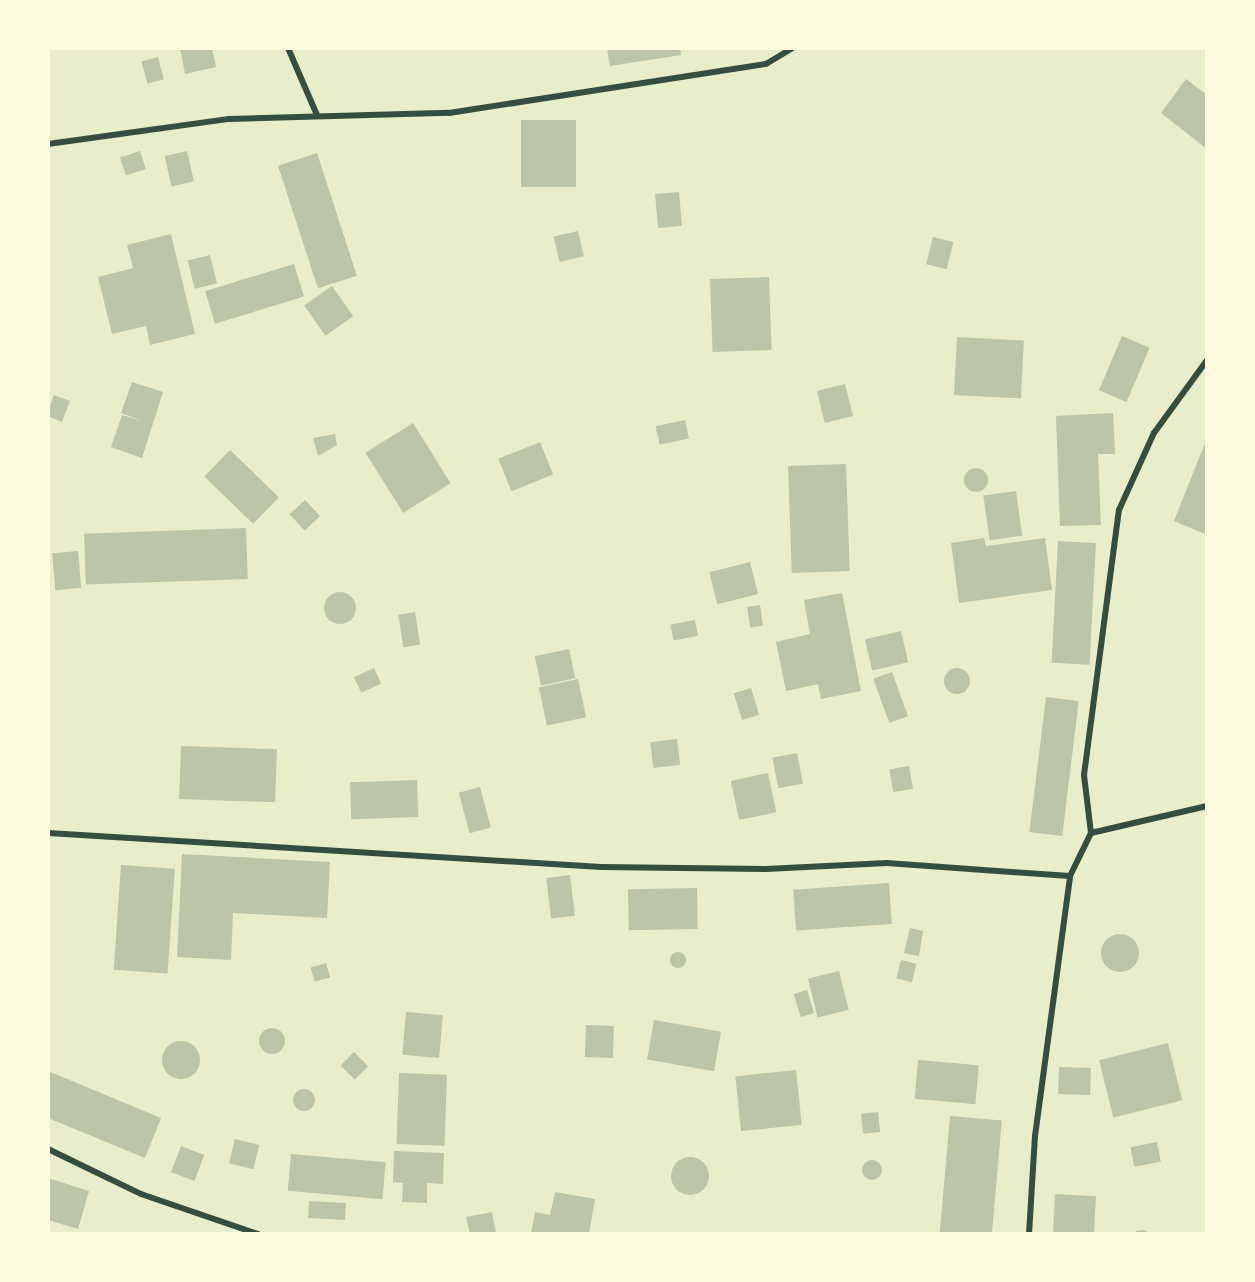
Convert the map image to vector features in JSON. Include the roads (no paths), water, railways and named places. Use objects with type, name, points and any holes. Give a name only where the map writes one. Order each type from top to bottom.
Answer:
[{"type":"street","points":[[288,48],[317,115]]},
{"type":"street","points":[[48,144],[228,119],[449,113],[766,64],[793,48]]},
{"type":"street","points":[[1029,1234],[1035,1136],[1070,876],[1091,833],[1084,775],[1119,510],[1154,433],[1207,360]]},
{"type":"street","points":[[1091,833],[1207,806]]},
{"type":"street","points":[[48,833],[601,867],[765,869],[887,863],[1070,876]]},
{"type":"street","points":[[48,1149],[141,1194],[258,1234]]}]
